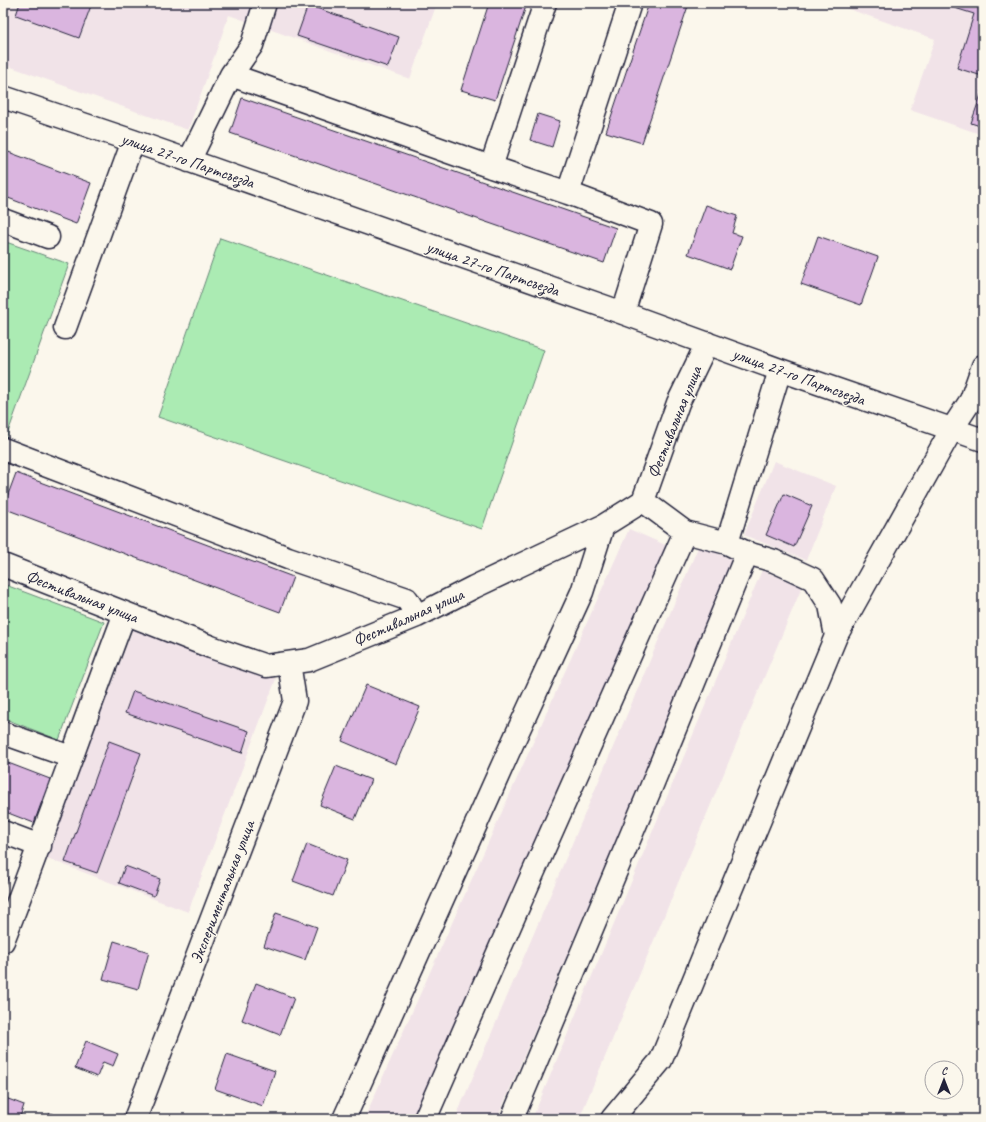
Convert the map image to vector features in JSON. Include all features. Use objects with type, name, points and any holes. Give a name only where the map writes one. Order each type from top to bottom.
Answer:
[{"type":"street","points":[[189,161],[231,75],[252,45],[266,3]]},
{"type":"street","points":[[491,167],[545,3]]},
{"type":"street","points":[[568,193],[630,3]]},
{"type":"street","points":[[231,75],[652,224],[623,313]]},
{"type":"street","name":"улица 27-го Партсъезда","points":[[3,96],[983,440]]},
{"type":"street","points":[[65,328],[133,141]]},
{"type":"street","points":[[3,220],[48,237]]},
{"type":"street","name":"Фестивальная улица","points":[[3,565],[211,647],[266,666],[309,660],[417,616],[474,587],[603,526],[643,501],[678,403],[707,343]]},
{"type":"street","points":[[612,1119],[662,1060],[836,636],[952,429],[971,400],[983,366]]},
{"type":"street","points":[[727,543],[780,370]]},
{"type":"street","points":[[3,449],[288,558],[407,599],[417,616]]},
{"type":"street","points":[[643,501],[685,532],[727,543],[747,553],[774,561],[813,579],[830,604],[836,636]]},
{"type":"street","points":[[344,1119],[582,592],[603,526]]},
{"type":"street","points":[[425,1119],[526,887],[685,532]]},
{"type":"street","points":[[512,1119],[650,790],[747,553]]},
{"type":"street","points":[[3,941],[40,846],[71,757],[125,613]]},
{"type":"street","name":"Экспериментальная улица","points":[[135,1119],[295,701],[289,663]]},
{"type":"street","points":[[3,732],[71,757]]},
{"type":"street","points":[[3,832],[40,846]]},
{"type":"shaded area","points":[[3,3],[437,3],[410,79],[229,15],[188,130],[3,64]]},
{"type":"shaded area","points":[[838,3],[983,3],[983,135],[910,110],[935,39],[837,5]]},
{"type":"shaded area","points":[[774,461],[836,486],[806,560],[744,535]]},
{"type":"shaded area","points":[[629,529],[670,547],[413,1119],[364,1119]]},
{"type":"shaded area","points":[[699,545],[735,561],[497,1119],[455,1119]]},
{"type":"shaded area","points":[[762,570],[802,587],[579,1119],[532,1119]]},
{"type":"shaded area","points":[[134,626],[276,679],[188,912],[46,858]]},
{"type":"green space","points":[[220,238],[544,350],[482,529],[158,417]]},
{"type":"green space","points":[[3,241],[69,264],[6,438],[3,440]]},
{"type":"green space","points":[[3,584],[104,622],[59,740],[3,718]]},
{"type":"building","points":[[20,3],[92,3],[79,38],[16,15]]},
{"type":"building","points":[[489,3],[527,3],[495,100],[461,90]]},
{"type":"building","points":[[649,3],[689,3],[642,143],[606,132]]},
{"type":"building","points":[[939,3],[983,3],[982,76],[957,68],[974,14]]},
{"type":"building","points":[[308,5],[399,37],[388,67],[297,36]]},
{"type":"building","points":[[983,89],[983,127],[971,123]]},
{"type":"building","points":[[242,98],[616,228],[604,263],[230,133]]},
{"type":"building","points":[[538,114],[560,121],[552,147],[530,140]]},
{"type":"building","points":[[3,150],[91,183],[76,224],[3,196]]},
{"type":"building","points":[[706,205],[737,216],[732,233],[742,236],[730,269],[688,254]]},
{"type":"building","points":[[818,236],[878,257],[861,305],[801,284]]},
{"type":"building","points":[[16,473],[293,577],[280,612],[3,508]]},
{"type":"building","points":[[784,494],[812,506],[794,547],[766,535]]},
{"type":"building","points":[[366,685],[420,707],[396,764],[342,741]]},
{"type":"building","points":[[133,691],[249,731],[242,753],[125,713]]},
{"type":"building","points":[[109,741],[141,753],[97,873],[65,862]]},
{"type":"building","points":[[3,761],[50,779],[34,823],[3,811]]},
{"type":"building","points":[[336,766],[371,780],[355,819],[320,805]]},
{"type":"building","points":[[307,844],[347,860],[333,896],[293,881]]},
{"type":"building","points":[[125,866],[160,879],[154,896],[119,883]]},
{"type":"building","points":[[3,876],[8,878],[3,891]]},
{"type":"building","points":[[276,913],[317,927],[305,960],[264,946]]},
{"type":"building","points":[[114,941],[149,952],[138,989],[103,979]]},
{"type":"building","points":[[256,983],[294,998],[280,1035],[242,1020]]},
{"type":"building","points":[[86,1041],[118,1054],[113,1066],[103,1062],[97,1077],[75,1068]]},
{"type":"building","points":[[227,1054],[275,1071],[263,1106],[215,1089]]},
{"type":"building","points":[[3,1097],[24,1105],[20,1117],[25,1119],[3,1119]]},
{"type":"building","points":[[50,1113],[68,1119],[48,1119]]}]
